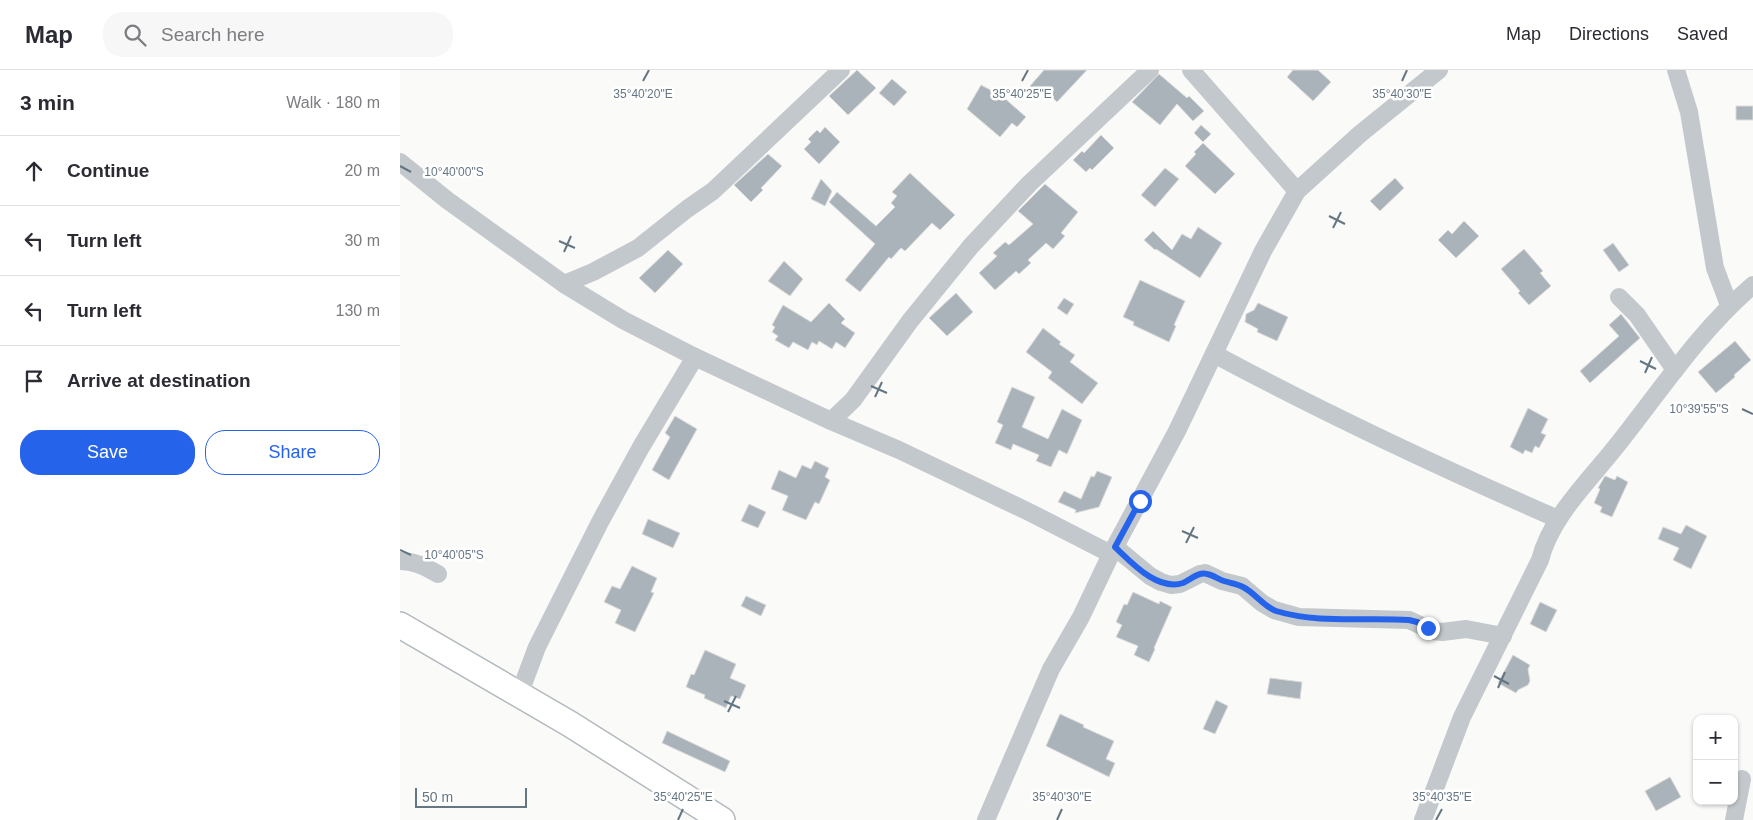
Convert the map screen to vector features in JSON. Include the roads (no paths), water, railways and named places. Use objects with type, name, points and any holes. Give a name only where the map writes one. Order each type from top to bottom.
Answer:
[{"type":"street","points":[[564,284],[593,272],[638,248],[686,209],[713,191],[841,70]]},
{"type":"street","points":[[831,421],[853,400],[910,321],[971,246],[1029,184],[1150,70]]},
{"type":"street","points":[[1191,70],[1297,191]]},
{"type":"street","points":[[986,820],[1051,669],[1081,617],[1113,551],[1177,431],[1263,251],[1297,191],[1360,134],[1439,70]]},
{"type":"street","points":[[1676,70],[1690,112],[1715,268],[1729,305]]},
{"type":"street","points":[[400,162],[446,200],[564,284],[623,320],[695,357],[831,421],[899,450],[1113,551],[1161,582],[1171,585],[1180,584],[1205,573],[1222,581],[1242,586],[1262,603],[1274,610],[1299,617],[1409,620],[1417,622],[1433,631],[1442,632],[1466,629],[1502,636]]},
{"type":"street","points":[[1423,820],[1462,717],[1540,560],[1544,544],[1558,519],[1619,444],[1675,370],[1729,305],[1753,284]]},
{"type":"street","points":[[1619,297],[1637,315],[1675,370]]},
{"type":"street","points":[[1214,354],[1398,447],[1558,519]]},
{"type":"street","points":[[519,694],[537,647],[600,522],[641,447],[695,357]]},
{"type":"street","points":[[400,561],[419,564],[438,574]]},
{"type":"street","points":[[400,625],[570,724],[722,820]]},
{"type":"street","points":[[1734,820],[1742,779]]}]
